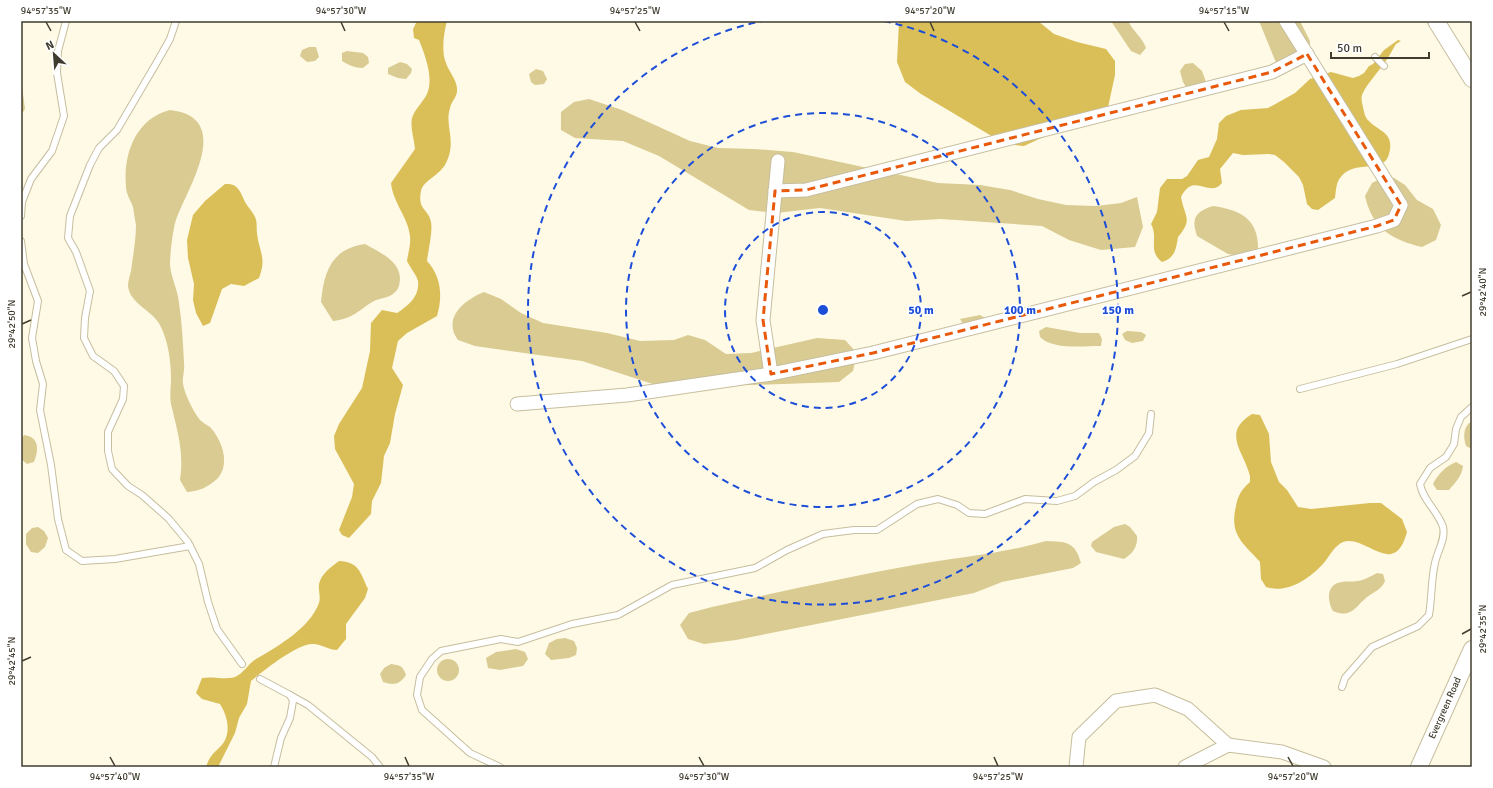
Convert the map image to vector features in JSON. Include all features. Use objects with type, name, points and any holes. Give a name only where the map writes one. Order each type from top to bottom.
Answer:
[{"type":"street","points":[[517,404],[628,395],[771,374],[881,351],[1377,226],[1394,220],[1402,205],[1286,21]]},
{"type":"street","points":[[1436,21],[1472,79]]},
{"type":"street","points":[[775,191],[806,190],[1264,74],[1307,54]]},
{"type":"street","points":[[771,374],[763,320],[778,161]]},
{"type":"street","name":"Evergreen Road","points":[[1419,767],[1472,649]]},
{"type":"street","points":[[1076,767],[1079,737],[1116,701],[1155,695],[1188,709],[1228,745]]},
{"type":"street","points":[[1185,767],[1228,745],[1282,752],[1324,767]]},
{"type":"lane","points":[[21,216],[22,202],[31,179],[52,151],[64,116],[57,73],[58,51],[66,21]]},
{"type":"lane","points":[[176,21],[170,39],[117,130],[99,148],[90,165],[70,216],[68,238],[76,252],[90,292],[84,318],[84,338],[93,356],[114,371],[124,386],[123,399],[108,432],[108,451],[112,469],[128,486],[142,495],[168,518],[190,546],[199,564],[208,602],[217,629],[242,664]]},
{"type":"lane","points":[[1375,57],[1384,66]]},
{"type":"lane","points":[[21,241],[24,264],[38,301],[32,338],[42,384],[40,410],[52,465],[58,519],[66,550],[82,561],[115,559],[190,546]]},
{"type":"lane","points":[[1300,389],[1397,364],[1472,339]]},
{"type":"lane","points":[[1342,687],[1345,678],[1372,647],[1418,626],[1429,615],[1431,580],[1435,561],[1442,544],[1443,528],[1422,494],[1420,484],[1430,468],[1446,457],[1454,444],[1456,429],[1461,417],[1472,407]]},
{"type":"lane","points":[[500,767],[470,753],[422,710],[417,696],[420,677],[432,659],[442,651],[501,639],[518,642],[572,624],[618,615],[672,585],[755,568],[787,550],[823,534],[854,530],[878,530],[917,504],[938,499],[957,505],[969,513],[985,514],[1025,499],[1057,501],[1076,496],[1094,482],[1116,470],[1135,456],[1149,433],[1151,414]]},
{"type":"lane","points":[[260,679],[308,705],[372,757],[380,767]]},
{"type":"lane","points":[[274,767],[281,738],[290,718],[294,701],[290,695]]},
{"type":"highlighted area","points":[[1307,54],[1401,205],[1394,220],[1377,226],[873,353],[771,374],[763,320],[775,191],[806,190],[1272,72]]},
{"type":"shaded area","points":[[417,21],[447,21],[443,48],[444,58],[457,87],[457,93],[449,115],[451,141],[449,156],[442,169],[422,187],[420,197],[422,206],[428,214],[431,222],[431,235],[427,261],[435,273],[440,287],[439,309],[437,316],[407,333],[398,341],[392,368],[403,385],[395,414],[390,443],[384,456],[381,483],[372,501],[371,514],[349,538],[342,535],[339,530],[352,497],[354,484],[335,449],[334,436],[339,424],[362,388],[370,351],[371,323],[382,310],[397,313],[405,307],[415,296],[418,286],[418,281],[407,261],[410,243],[409,229],[392,190],[391,183],[415,149],[412,118],[427,94],[429,88],[430,81],[426,59],[419,40],[414,38],[413,29]]},
{"type":"shaded area","points":[[899,21],[1038,21],[1054,34],[1077,42],[1106,49],[1115,61],[1115,75],[1107,112],[1093,120],[1039,139],[1024,146],[1005,144],[921,94],[905,82],[897,62]]},
{"type":"shaded area","points":[[1111,21],[1128,21],[1146,48],[1140,55],[1131,51]]},
{"type":"shaded area","points":[[1259,21],[1300,21],[1310,41],[1309,61],[1296,68],[1277,65]]},
{"type":"shaded area","points":[[1398,40],[1401,41],[1396,44],[1362,95],[1365,115],[1373,125],[1385,133],[1390,141],[1389,154],[1386,160],[1375,166],[1360,167],[1346,172],[1338,182],[1335,198],[1318,210],[1312,209],[1307,204],[1303,185],[1299,177],[1275,155],[1243,155],[1233,153],[1220,169],[1222,183],[1217,187],[1212,188],[1196,185],[1191,186],[1181,197],[1187,222],[1183,231],[1178,237],[1174,252],[1170,258],[1162,262],[1158,258],[1154,249],[1154,235],[1151,224],[1157,212],[1160,188],[1167,179],[1182,179],[1187,176],[1198,160],[1209,157],[1217,139],[1219,123],[1226,116],[1241,110],[1268,108],[1295,93],[1310,79],[1331,72],[1353,78],[1359,76],[1373,64],[1384,50]]},
{"type":"shaded area","points":[[309,47],[316,47],[319,57],[315,61],[307,62],[300,56],[302,50]]},
{"type":"shaded area","points":[[347,51],[363,53],[368,57],[369,63],[363,68],[354,67],[347,64],[342,61],[342,53]]},
{"type":"shaded area","points":[[400,62],[407,64],[412,69],[411,73],[406,79],[388,74],[388,68]]},
{"type":"shaded area","points":[[1193,63],[1202,71],[1206,82],[1189,92],[1183,82],[1180,71],[1185,64]]},
{"type":"shaded area","points":[[536,69],[543,71],[547,79],[544,84],[535,85],[531,82],[529,74]]},
{"type":"shaded area","points":[[21,79],[25,109],[21,115]]},
{"type":"shaded area","points":[[589,99],[622,110],[690,141],[718,148],[793,152],[938,183],[980,185],[1010,190],[1038,199],[1066,205],[1096,206],[1121,203],[1137,197],[1143,227],[1135,247],[1101,250],[1069,240],[1042,226],[941,219],[906,221],[820,208],[776,213],[749,210],[659,156],[623,141],[575,138],[561,130],[561,112],[574,102]]},
{"type":"shaded area","points":[[170,110],[189,115],[200,125],[203,138],[202,154],[197,170],[177,217],[173,233],[170,265],[178,298],[182,326],[184,366],[183,384],[187,398],[197,416],[201,421],[210,427],[218,438],[224,459],[224,466],[217,479],[204,488],[187,492],[180,480],[181,452],[171,401],[170,365],[165,337],[160,325],[152,315],[133,298],[128,286],[136,236],[133,207],[126,190],[129,151],[140,130],[148,121]]},
{"type":"shaded area","points":[[1382,178],[1394,178],[1405,185],[1417,200],[1433,209],[1441,225],[1436,240],[1422,247],[1411,244],[1401,241],[1385,231],[1378,224],[1368,207],[1365,196],[1372,183]]},
{"type":"shaded area","points":[[225,184],[233,185],[238,188],[255,217],[258,240],[262,255],[262,265],[259,278],[244,286],[231,284],[222,289],[210,323],[203,326],[196,313],[193,300],[194,284],[188,258],[187,240],[193,215],[205,201]]},
{"type":"shaded area","points":[[1213,206],[1232,210],[1247,218],[1252,224],[1258,240],[1258,251],[1244,257],[1228,254],[1197,236],[1194,225],[1196,216],[1198,213]]},
{"type":"shaded area","points":[[365,244],[388,258],[397,267],[400,280],[397,290],[392,295],[374,301],[351,316],[333,321],[321,302],[327,272],[331,264],[344,251]]},
{"type":"shaded area","points":[[484,292],[501,299],[521,313],[543,323],[607,333],[640,341],[674,340],[688,335],[705,340],[726,354],[751,353],[817,338],[845,340],[857,353],[853,371],[839,382],[665,388],[582,361],[475,346],[458,340],[453,330],[454,316],[467,301]]},
{"type":"shaded area","points":[[980,315],[985,318],[965,327],[960,319]]},
{"type":"shaded area","points":[[1046,327],[1080,333],[1099,333],[1102,339],[1101,346],[1077,347],[1052,344],[1040,337],[1039,331]]},
{"type":"shaded area","points":[[1127,331],[1141,332],[1146,335],[1143,341],[1132,343],[1125,340],[1122,334]]},
{"type":"shaded area","points":[[1252,414],[1260,415],[1269,434],[1271,462],[1279,482],[1287,490],[1298,507],[1311,509],[1381,503],[1402,519],[1407,532],[1401,546],[1395,553],[1387,554],[1379,552],[1352,541],[1343,542],[1334,549],[1317,570],[1304,580],[1290,587],[1274,589],[1266,587],[1261,579],[1260,562],[1243,544],[1234,524],[1234,516],[1239,495],[1250,482],[1250,476],[1237,443],[1236,435],[1238,428],[1243,421]]},
{"type":"shaded area","points":[[1472,421],[1472,449],[1466,446],[1464,435],[1465,429]]},
{"type":"shaded area","points":[[24,435],[33,438],[37,448],[34,462],[27,464],[21,459],[21,439]]},
{"type":"shaded area","points":[[1456,462],[1463,466],[1458,479],[1449,490],[1437,490],[1433,484],[1437,477],[1446,468]]},
{"type":"shaded area","points":[[1125,524],[1130,527],[1137,536],[1137,544],[1130,555],[1124,559],[1096,552],[1091,546],[1092,542],[1114,527]]},
{"type":"shaded area","points":[[38,527],[44,531],[48,538],[45,547],[38,553],[31,552],[26,544],[26,534],[32,528]]},
{"type":"shaded area","points":[[1046,541],[1069,544],[1076,550],[1081,563],[1073,568],[1002,582],[974,593],[736,640],[704,644],[688,639],[680,625],[689,613],[712,607],[787,590],[930,562],[996,552]]},
{"type":"shaded area","points":[[339,561],[351,563],[355,566],[361,573],[368,589],[365,598],[346,624],[346,639],[337,650],[313,644],[299,648],[281,658],[251,681],[247,704],[239,718],[235,733],[218,767],[206,767],[212,755],[224,742],[228,728],[225,713],[220,704],[202,699],[196,693],[202,678],[235,677],[253,661],[283,643],[301,629],[315,612],[319,603],[320,580],[327,571]]},
{"type":"shaded area","points":[[1377,573],[1383,574],[1385,581],[1380,588],[1349,613],[1344,614],[1333,611],[1329,593],[1333,586],[1337,583],[1368,578]]},
{"type":"shaded area","points":[[565,638],[574,641],[577,648],[576,655],[569,658],[551,660],[545,654],[549,643],[557,639]]},
{"type":"shaded area","points":[[516,649],[525,652],[528,659],[523,666],[500,670],[488,668],[486,658],[496,652]]},
{"type":"shaded area","points":[[448,659],[456,662],[459,670],[456,678],[448,681],[440,678],[437,670],[440,662]]},
{"type":"shaded area","points":[[391,664],[401,666],[406,675],[399,682],[394,684],[383,682],[380,674],[384,668]]}]
